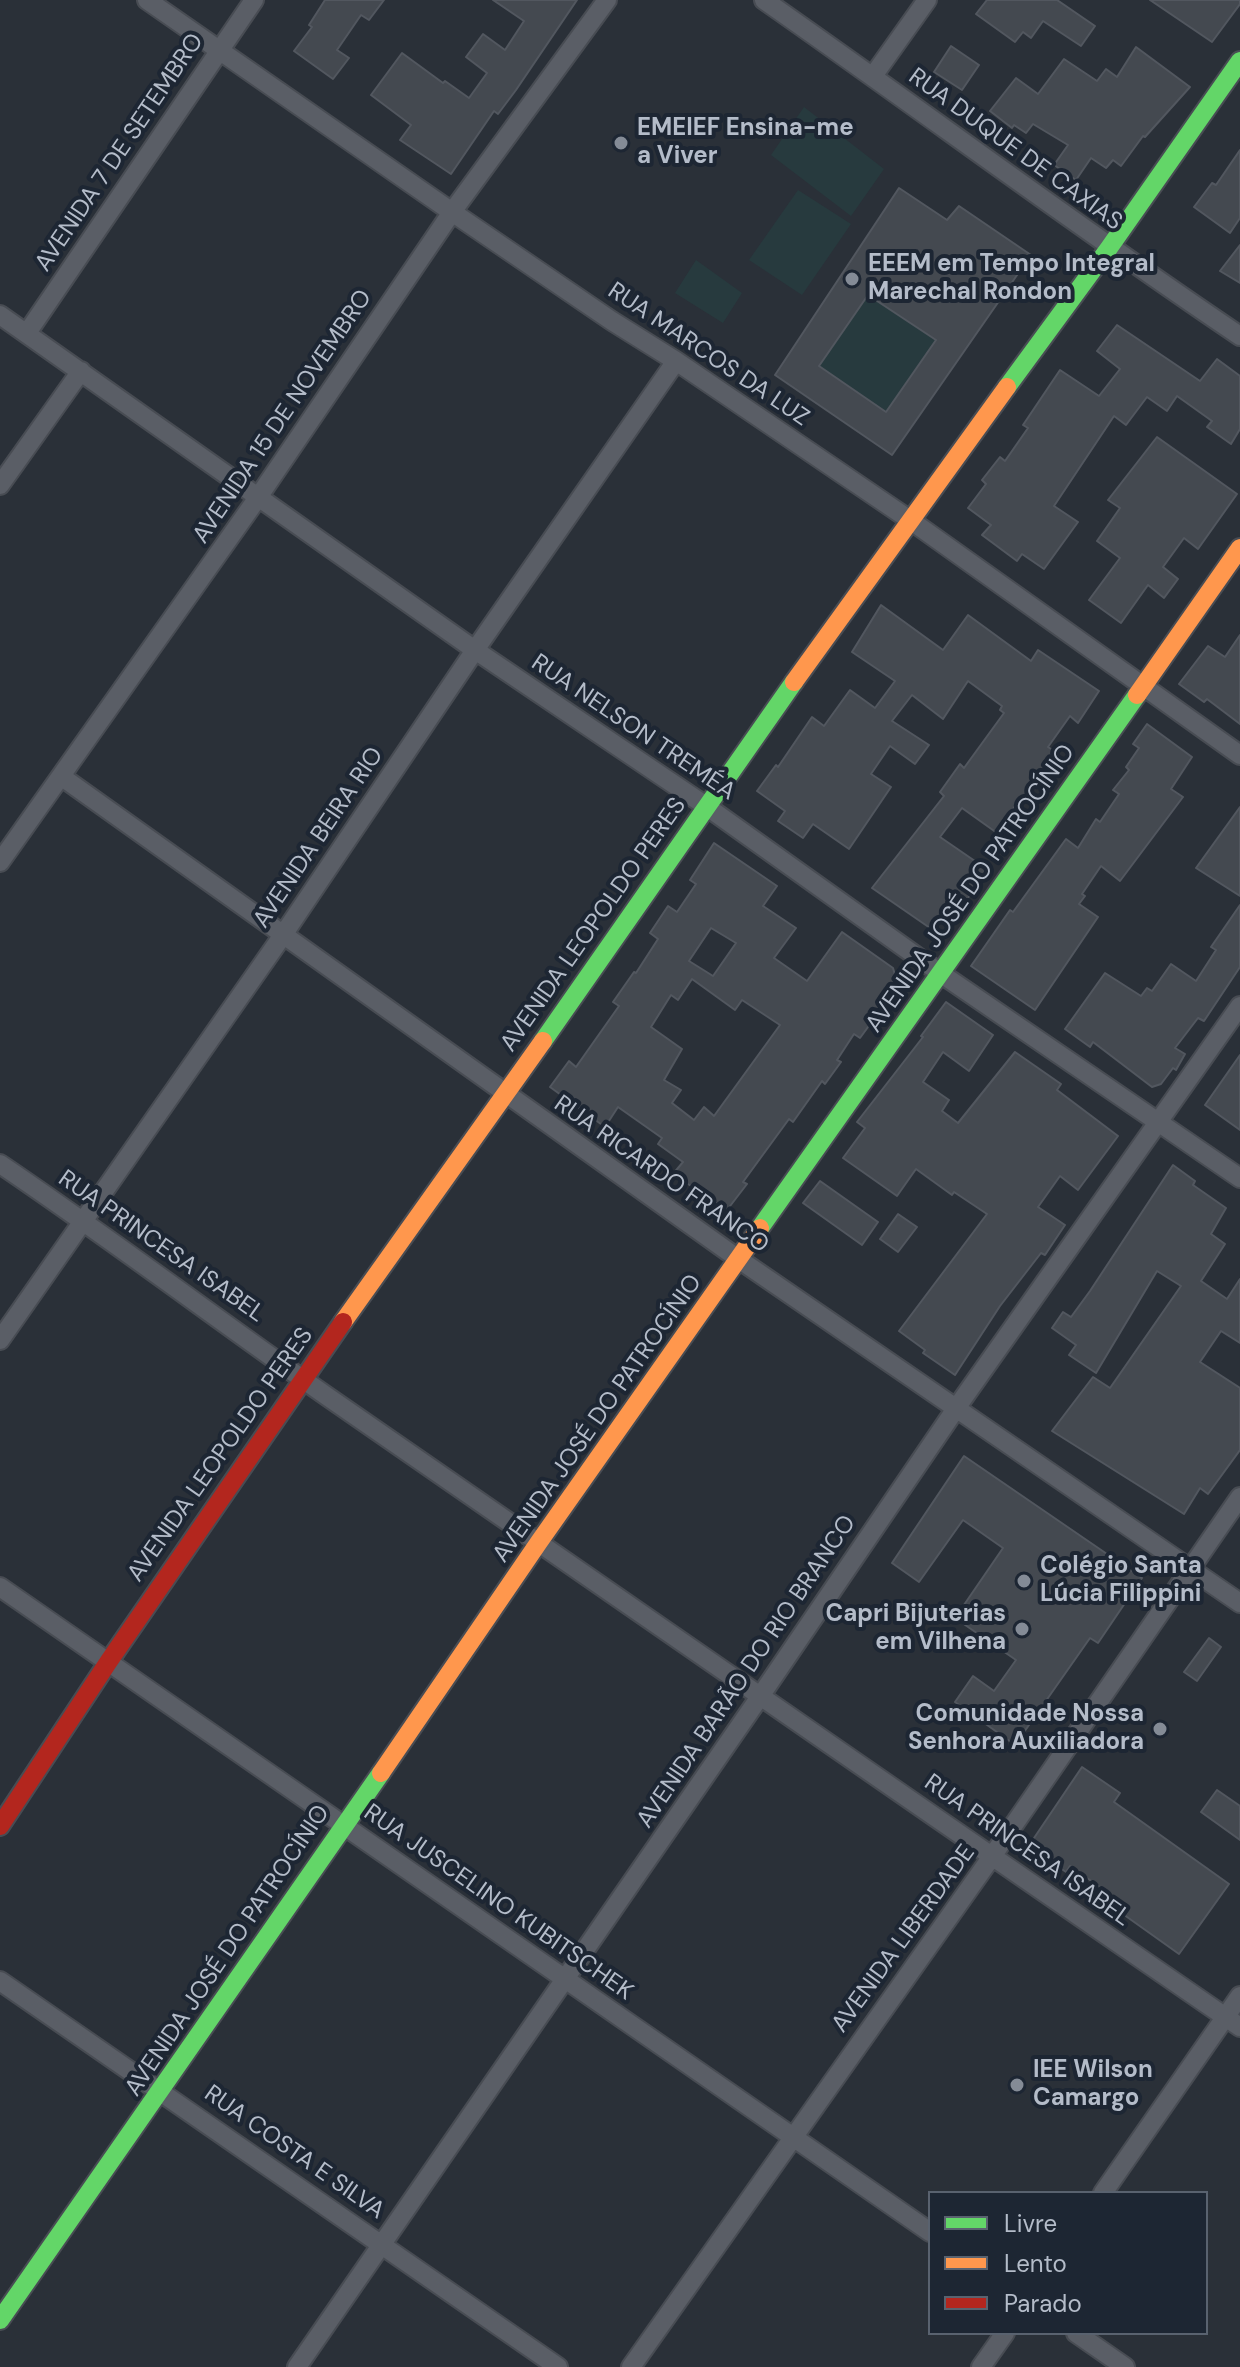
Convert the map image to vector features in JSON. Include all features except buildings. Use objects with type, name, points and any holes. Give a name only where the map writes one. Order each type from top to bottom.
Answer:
[{"type":"street","name":"RUA MARCOS DA LUZ","points":[[147,0],[452,212],[910,520],[1240,755]]},
{"type":"street","name":"AVENIDA 7 DE SETEMBRO","points":[[27,333],[254,0]]},
{"type":"street","name":"AVENIDA 15 DE NOVEMBRO","points":[[0,862],[259,496],[452,212],[607,0]]},
{"type":"street","name":"RUA DUQUE DE CAXIAS","points":[[764,0],[1109,248],[1240,336]]},
{"type":"street","points":[[873,76],[927,0]]},
{"type":"street","name":"AVENIDA LEOPOLDO PERES","points":[[0,1826],[303,1377],[505,1095],[706,806],[1109,248],[1240,61]]},
{"type":"street","name":"RUA NELSON TREMÉA","points":[[0,315],[475,650],[706,806],[940,973],[1240,1178]]},
{"type":"street","name":"AVENIDA BEIRA RIO","points":[[0,1340],[283,935],[475,650],[676,361]]},
{"type":"street","points":[[0,485],[81,371]]},
{"type":"street","name":"AVENIDA JOSÉ DO PATROCÍNIO","points":[[0,2320],[539,1542],[1240,548]]},
{"type":"street","name":"RUA RICARDO FRANCO","points":[[62,777],[740,1260],[1240,1603]]},
{"type":"street","name":"AVENIDA BARÃO DO RIO BRANCO","points":[[297,2367],[957,1407],[1240,1006]]},
{"type":"street","name":"RUA PRINCESA ISABEL","points":[[0,1164],[759,1698],[993,1855],[1233,2022]]},
{"type":"street","name":"AVENIDA LIBERDADE","points":[[631,2367],[993,1855],[1240,1497]]},
{"type":"street","name":"RUA JUSCELINO KUBITSCHEK","points":[[0,1587],[928,2231]]},
{"type":"street","name":"RUA COSTA E SILVA","points":[[0,1981],[162,2090],[558,2367]]},
{"type":"street","points":[[1105,2191],[1233,2022],[1240,1996]]},
{"type":"street","points":[[981,2367],[1004,2335]]},
{"type":"street","points":[[1079,2335],[1125,2367]]},
{"type":"green space","points":[[804,107],[884,169],[851,216],[771,155]]},
{"type":"green space","points":[[798,190],[851,224],[802,295],[749,260]]},
{"type":"green space","points":[[696,260],[742,293],[723,323],[675,293]]},
{"type":"green space","points":[[868,295],[936,340],[886,412],[819,366]]},
{"type":"traffic: fast","points":[[1007,387],[1240,61]]},
{"type":"traffic: fast","points":[[543,1041],[794,682]]},
{"type":"traffic: fast","points":[[760,1228],[1137,695]]},
{"type":"traffic: fast","points":[[0,2320],[381,1773]]},
{"type":"traffic: slow","points":[[794,682],[1007,387]]},
{"type":"traffic: slow","points":[[1137,695],[1240,548]]},
{"type":"traffic: slow","points":[[343,1322],[543,1041]]},
{"type":"traffic: slow","points":[[381,1773],[760,1228]]},
{"type":"traffic: jam","points":[[0,1826],[109,1661],[343,1322]]},
{"type":"place","name":"EMEIEF Ensina-me a Viver","points":[[621,143]]},
{"type":"place","name":"EEEM em Tempo Integral Marechal Rondon","points":[[852,279]]},
{"type":"place","name":"Colégio Santa Lúcia Filippini","points":[[1024,1581]]},
{"type":"place","name":"Capri Bijuterias em Vilhena","points":[[1022,1629]]},
{"type":"place","name":"Comunidade Nossa Senhora Auxiliadora","points":[[1160,1729]]},
{"type":"place","name":"IEE Wilson Camargo","points":[[1017,2085]]}]
